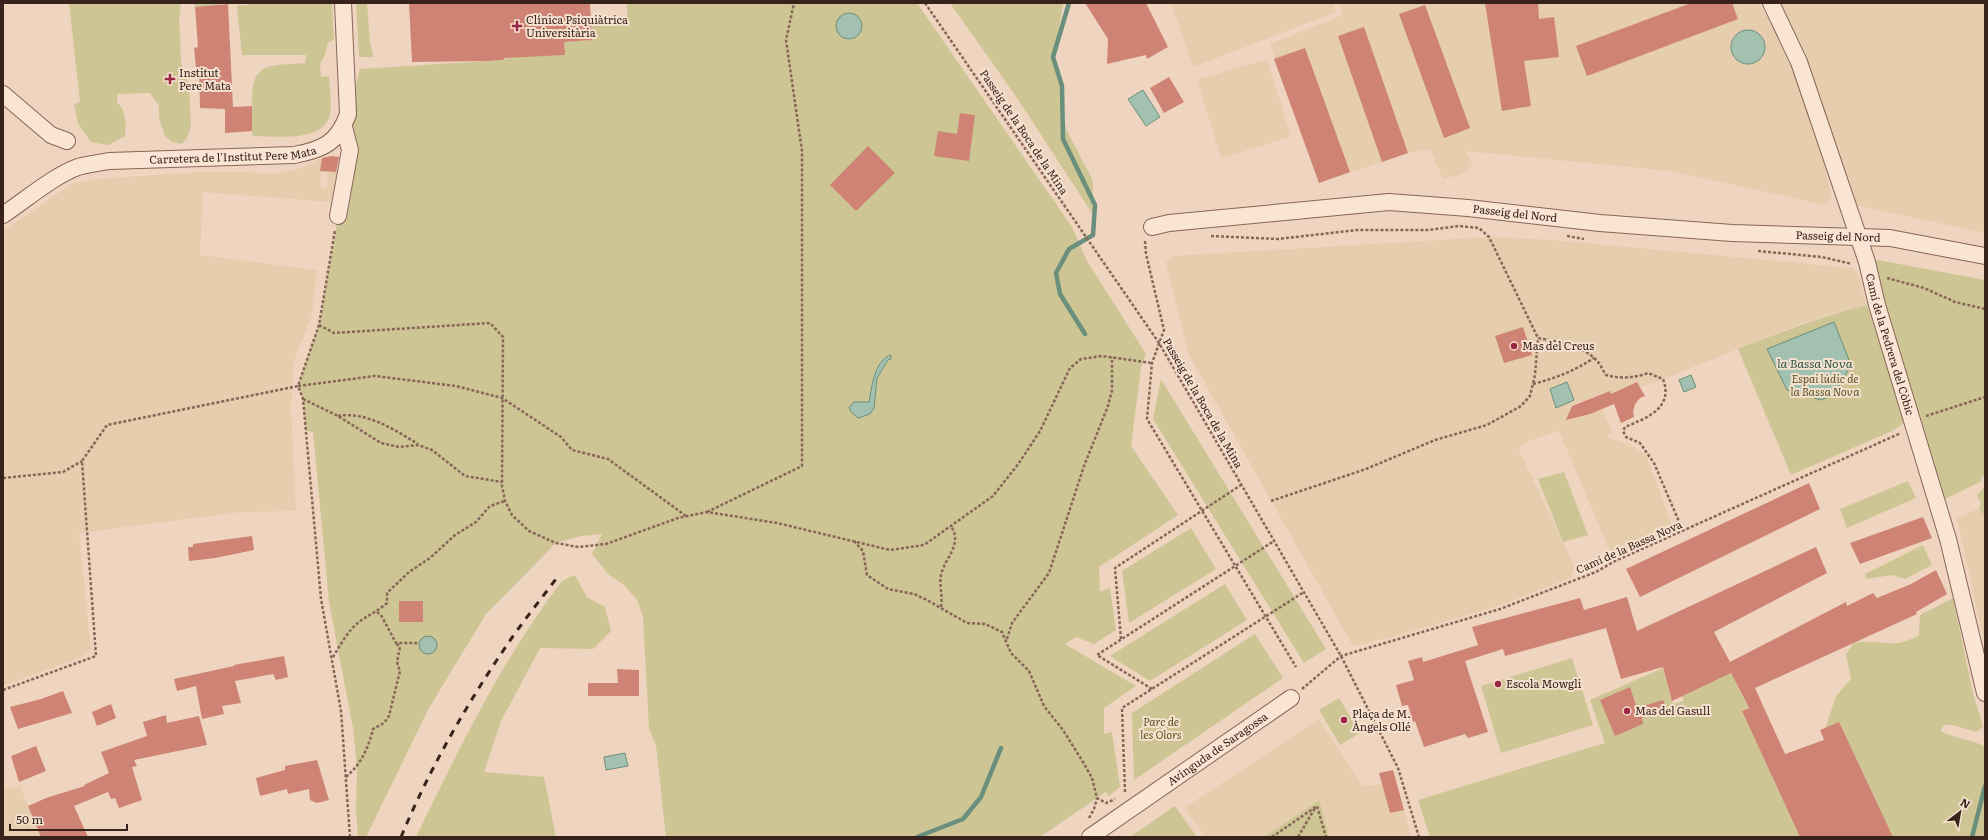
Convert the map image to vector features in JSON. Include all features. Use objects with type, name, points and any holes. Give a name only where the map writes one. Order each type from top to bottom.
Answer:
[{"type":"street","points":[[338,216],[350,150],[344,127],[348,114],[348,90],[343,3]]},
{"type":"street","name":"Camí de la Pedrera del Còbic","points":[[1771,3],[1799,62],[1859,237],[1877,305],[1948,539],[1985,693]]},
{"type":"street","points":[[3,94],[51,136],[67,141]]},
{"type":"street","name":"Carretera de l'Institut Pere Mata","points":[[3,215],[58,177],[83,166],[109,161],[294,155],[315,151],[327,145],[344,127]]},
{"type":"street","name":"Passeig del Nord","points":[[1152,227],[1169,222],[1389,202],[1468,208],[1600,223],[1732,233],[1890,238],[1985,256]]},
{"type":"street","name":"Avinguda de Saragossa","points":[[1095,832],[1291,698]]},
{"type":"path","points":[[319,325],[334,333],[490,323],[503,337],[502,482],[505,500],[512,515],[529,532],[556,543],[578,546],[606,544],[664,522],[707,512],[802,466],[802,151],[786,40],[794,3]]},
{"type":"path","name":"Passeig de la Boca de la Mina","points":[[925,3],[1159,343],[1341,656],[1398,768],[1419,837]]},
{"type":"path","points":[[338,216],[319,325],[298,386],[303,399],[321,599],[333,658],[341,711],[350,837]]},
{"type":"path","points":[[1206,236],[1278,238],[1357,230],[1428,230],[1459,226],[1479,228],[1489,237],[1538,338],[1533,384],[1530,396],[1521,406],[1487,425],[1435,440],[1352,474],[1271,501]]},
{"type":"path","points":[[1152,227],[1145,236],[1146,254],[1164,330],[1152,363],[1147,419],[1296,667]]},
{"type":"path","points":[[1871,278],[1892,278],[1924,288],[1955,302],[1985,309]]},
{"type":"path","points":[[1538,338],[1562,342],[1584,350],[1598,361],[1606,375],[1616,378],[1636,377],[1648,373],[1663,379],[1667,390],[1663,404],[1648,417],[1625,427],[1623,431],[1626,437],[1640,443],[1654,463],[1683,531]]},
{"type":"path","points":[[707,512],[778,523],[890,550],[924,544],[993,496],[1019,463],[1040,431],[1070,368],[1081,359],[1102,356],[1152,363]]},
{"type":"path","points":[[1095,832],[1088,819],[1094,809],[1096,798],[1092,778],[1063,730],[1044,706],[1030,671],[1007,646],[1007,639],[1012,623],[1049,573],[1084,466],[1108,406],[1112,390],[1112,357]]},
{"type":"path","points":[[1533,384],[1562,376],[1594,358]]},
{"type":"path","points":[[3,478],[63,472],[82,461],[107,425],[298,386],[375,376],[456,386],[502,398],[561,437],[572,450],[608,459],[687,516]]},
{"type":"path","name":"Camí de la Bassa Nova","points":[[1341,656],[1520,602],[1596,572],[1913,424],[1985,398]]},
{"type":"path","points":[[303,399],[338,416],[381,443],[399,447],[418,445]]},
{"type":"path","points":[[338,416],[347,414],[374,421],[398,432],[418,445],[432,450],[465,476],[502,482]]},
{"type":"path","points":[[3,690],[96,656],[82,461]]},
{"type":"path","points":[[1121,639],[1115,568],[1242,485]]},
{"type":"path","points":[[333,658],[346,635],[362,620],[377,612],[386,603],[387,593],[409,572],[430,558],[455,535],[476,522],[490,506],[505,500]]},
{"type":"path","points":[[941,607],[943,597],[941,576],[955,543],[956,537],[951,526]]},
{"type":"path","points":[[853,540],[863,551],[867,575],[888,589],[914,594],[941,607],[967,623],[985,624],[994,627],[1002,632],[1007,639]]},
{"type":"path","points":[[1152,689],[1097,655],[1274,541]]},
{"type":"path","points":[[1125,792],[1122,708],[1304,592]]},
{"type":"path","points":[[345,777],[357,768],[367,749],[373,729],[384,723],[389,716],[400,671],[397,662],[400,647],[396,643],[381,615],[377,612]]},
{"type":"path","points":[[396,643],[419,643]]},
{"type":"path","points":[[1291,698],[1341,656]]},
{"type":"path","points":[[1096,798],[1106,802],[1115,799]]},
{"type":"path","points":[[1272,837],[1317,806]]},
{"type":"path","points":[[1298,837],[1306,821],[1317,806]]},
{"type":"path","points":[[1317,806],[1326,837]]},
{"type":"shaded area","points":[[1171,3],[1333,3],[1336,12],[1193,67]]},
{"type":"shaded area","points":[[1339,3],[1759,3],[1788,55],[1807,105],[1822,154],[1831,195],[1829,202],[1821,204],[1670,171],[1466,151],[1473,167],[1459,175],[1443,179],[1430,149],[1408,153],[1319,183],[1270,44],[1343,15]]},
{"type":"shaded area","points":[[1775,3],[1985,3],[1985,233],[1855,205],[1826,123],[1806,56],[1783,22]]},
{"type":"shaded area","points":[[1267,59],[1291,137],[1221,158],[1197,80]]},
{"type":"shaded area","points":[[322,158],[320,188],[327,189],[328,172],[339,172],[331,202],[203,192],[200,255],[317,270],[312,315],[294,361],[291,410],[296,511],[241,512],[79,533],[91,650],[84,656],[3,686],[3,231],[73,183],[97,179],[199,172],[246,172],[276,174],[302,168]]},
{"type":"shaded area","points":[[1489,237],[1553,240],[1852,268],[1858,273],[1867,305],[1798,325],[1656,382],[1640,387],[1637,382],[1611,394],[1609,391],[1572,405],[1570,411],[1572,418],[1602,409],[1613,432],[1607,437],[1625,443],[1646,454],[1673,528],[1612,556],[1559,431],[1527,442],[1518,448],[1574,565],[1572,577],[1499,606],[1389,638],[1353,646],[1188,353],[1166,262],[1173,256]]},
{"type":"shaded area","points":[[1979,509],[1985,516],[1984,641],[1957,519],[1967,513]]},
{"type":"shaded area","points":[[1319,719],[1362,786],[1382,784],[1390,813],[1404,810],[1411,837],[1329,837],[1318,800],[1264,837],[1206,837],[1184,808]]},
{"type":"shaded area","points":[[20,786],[41,837],[3,837],[3,790]]},
{"type":"green space","points":[[69,3],[181,3],[179,19],[181,60],[183,72],[189,84],[191,125],[188,136],[182,144],[172,142],[165,136],[159,119],[159,106],[150,93],[117,94],[117,102],[123,110],[125,118],[125,136],[108,145],[91,142],[78,124],[74,104],[80,102]]},
{"type":"green space","points":[[194,3],[218,3],[218,5],[195,7]]},
{"type":"green space","points":[[248,3],[332,3],[334,39],[328,43],[325,55],[320,64],[321,77],[329,76],[331,109],[328,120],[323,127],[315,132],[305,135],[283,137],[253,136],[252,91],[259,73],[272,66],[305,63],[306,55],[242,55],[237,6],[248,5]]},
{"type":"green space","points":[[356,3],[367,3],[370,43],[374,57],[359,57]]},
{"type":"green space","points":[[627,3],[917,3],[1072,227],[1087,261],[1146,354],[1141,368],[1131,446],[1178,515],[1099,567],[1100,592],[1110,588],[1116,630],[1094,644],[1076,637],[1065,644],[1136,686],[1104,708],[1104,734],[1112,732],[1120,787],[1109,796],[1106,792],[1040,837],[666,837],[656,745],[649,729],[643,616],[637,600],[624,585],[609,575],[592,554],[602,534],[581,536],[556,543],[486,614],[429,708],[366,837],[358,837],[356,811],[357,768],[353,728],[329,602],[313,432],[306,431],[303,399],[298,386],[319,325],[350,150],[344,127],[360,69],[503,60],[564,42],[592,40],[591,24],[627,22]]},
{"type":"green space","points":[[950,3],[1063,3],[1055,54],[1063,113],[1066,129],[1093,181],[1092,213],[1019,101]]},
{"type":"green space","points":[[1878,260],[1985,280],[1985,476],[1981,477],[1982,481],[1943,500],[1923,425],[1892,339],[1875,262]]},
{"type":"green space","name":"Espai lúdic de la Bassa Nova","points":[[1867,305],[1903,415],[1904,423],[1892,431],[1791,475],[1738,349],[1770,336],[1834,314]]},
{"type":"green space","points":[[1161,379],[1326,649],[1304,663],[1153,419]]},
{"type":"green space","points":[[1564,472],[1588,535],[1563,542],[1538,479]]},
{"type":"green space","points":[[1908,481],[1916,498],[1847,528],[1840,509]]},
{"type":"green space","points":[[1985,487],[1985,516],[1979,509],[1981,503],[1977,495]]},
{"type":"green space","points":[[1191,528],[1216,569],[1129,623],[1122,571]]},
{"type":"green space","points":[[1923,545],[1932,565],[1905,579],[1892,575],[1866,579],[1865,574]]},
{"type":"green space","points":[[575,575],[587,597],[605,607],[611,631],[593,649],[540,648],[501,721],[484,772],[544,777],[556,837],[416,837],[465,738],[501,673],[540,611],[562,581]]},
{"type":"green space","points":[[1225,584],[1247,620],[1150,681],[1110,656]]},
{"type":"green space","points":[[1953,598],[1973,693],[1983,727],[1976,732],[1952,725],[1943,725],[1941,731],[1952,736],[1975,742],[1985,747],[1985,837],[1893,837],[1839,723],[1825,729],[1836,696],[1851,679],[1846,654],[1854,643],[1893,643],[1910,640],[1919,635],[1920,615]]},
{"type":"green space","name":"Parc de les Olors","points":[[1255,634],[1283,678],[1134,780],[1132,713]]},
{"type":"green space","points":[[1572,658],[1593,725],[1501,753],[1481,686]]},
{"type":"green space","points":[[1663,668],[1673,704],[1684,701],[1682,696],[1731,673],[1748,708],[1742,711],[1800,837],[1430,837],[1418,800],[1605,743],[1590,700]]},
{"type":"green space","points":[[1339,698],[1360,733],[1340,745],[1319,710]]},
{"type":"green space","points":[[1319,800],[1329,837],[1264,837]]},
{"type":"green space","points":[[1175,806],[1197,837],[1130,837]]},
{"type":"water","points":[[849,13],[858,17],[862,26],[858,35],[849,39],[840,35],[836,26],[840,17]]},
{"type":"water","points":[[1751,30],[1760,35],[1764,40],[1764,54],[1760,59],[1755,63],[1745,64],[1741,63],[1732,54],[1731,44],[1732,40],[1741,31]]},
{"type":"water","points":[[1143,90],[1160,117],[1146,126],[1128,99]]},
{"type":"water","name":"la Bassa Nova","points":[[1834,322],[1851,365],[1834,395],[1821,400],[1787,390],[1767,349]]},
{"type":"water","points":[[891,355],[891,359],[888,360],[877,378],[874,408],[870,414],[858,418],[851,412],[849,407],[854,402],[869,402],[877,368],[885,358]]},
{"type":"water","points":[[1691,375],[1696,387],[1684,392],[1679,380]]},
{"type":"water","points":[[1567,382],[1574,400],[1556,408],[1550,389]]},
{"type":"water","points":[[428,636],[434,639],[437,645],[434,651],[428,654],[422,651],[419,645],[422,639]]},
{"type":"water","points":[[625,753],[628,766],[606,770],[604,757]]},
{"type":"building","points":[[409,3],[590,3],[592,40],[564,42],[565,55],[505,58],[503,60],[487,61],[412,62]]},
{"type":"building","points":[[1085,3],[1146,3],[1168,47],[1147,59],[1146,55],[1107,64],[1108,39]]},
{"type":"building","points":[[1485,3],[1538,3],[1539,19],[1554,17],[1559,57],[1524,61],[1531,106],[1502,111]]},
{"type":"building","points":[[1691,3],[1732,3],[1738,19],[1587,76],[1576,46]]},
{"type":"building","points":[[228,4],[233,107],[252,106],[252,131],[225,133],[225,109],[200,108],[199,68],[196,68],[194,48],[198,47],[195,7]]},
{"type":"building","points":[[1425,5],[1470,128],[1444,138],[1399,14]]},
{"type":"building","points":[[1364,27],[1408,153],[1382,162],[1338,36]]},
{"type":"building","points":[[1305,48],[1350,172],[1319,183],[1274,59]]},
{"type":"building","points":[[1169,77],[1184,102],[1164,113],[1150,88]]},
{"type":"building","points":[[960,113],[975,115],[969,161],[934,156],[938,131],[957,134]]},
{"type":"building","points":[[868,146],[895,173],[856,211],[830,185]]},
{"type":"building","points":[[332,156],[339,157],[336,172],[320,171],[322,158]]},
{"type":"building","name":"Mas del Creus","points":[[1523,327],[1532,355],[1504,363],[1495,336]]},
{"type":"building","points":[[1637,382],[1645,396],[1640,398],[1635,404],[1633,412],[1634,417],[1621,423],[1614,404],[1590,414],[1566,420],[1572,406],[1610,391],[1611,394]]},
{"type":"building","points":[[1809,483],[1820,509],[1640,597],[1626,569]]},
{"type":"building","points":[[1923,517],[1932,538],[1860,564],[1850,543]]},
{"type":"building","points":[[252,536],[254,550],[215,558],[189,561],[188,547],[193,547],[193,544]]},
{"type":"building","points":[[1816,547],[1827,573],[1714,632],[1730,662],[1846,602],[1847,606],[1873,593],[1877,598],[1911,584],[1936,570],[1947,594],[1916,612],[1917,614],[1755,688],[1785,754],[1824,740],[1820,730],[1839,722],[1893,837],[1800,837],[1742,711],[1749,708],[1731,673],[1672,701],[1663,667],[1621,679],[1606,628],[1505,656],[1503,649],[1465,661],[1488,732],[1468,738],[1465,734],[1424,747],[1415,721],[1413,722],[1408,705],[1402,706],[1396,685],[1414,680],[1408,661],[1422,657],[1423,662],[1478,645],[1472,627],[1580,598],[1584,610],[1627,597],[1637,631]]},
{"type":"building","points":[[399,601],[423,601],[423,622],[399,622]]},
{"type":"building","points":[[284,656],[288,677],[276,680],[273,674],[235,681],[241,703],[222,706],[224,714],[202,719],[196,686],[177,691],[174,679],[234,665]]},
{"type":"building","points":[[617,669],[639,670],[639,696],[588,696],[588,683],[618,683]]},
{"type":"building","name":"Mas del Gasull","points":[[1630,687],[1637,708],[1663,700],[1666,708],[1642,718],[1643,724],[1615,736],[1600,700]]},
{"type":"building","points":[[63,691],[72,713],[18,729],[10,707],[41,699]]},
{"type":"building","points":[[111,704],[116,718],[97,726],[92,712]]},
{"type":"building","points":[[166,715],[167,723],[199,716],[207,745],[134,760],[137,766],[132,767],[142,800],[119,808],[115,798],[111,799],[108,792],[74,806],[88,837],[41,837],[28,806],[46,798],[85,786],[84,785],[109,773],[101,752],[147,736],[143,722]]},
{"type":"building","points":[[36,746],[46,771],[19,782],[11,756]]},
{"type":"building","points":[[317,760],[329,800],[317,803],[310,800],[309,789],[288,794],[287,789],[260,796],[256,778],[285,770],[285,766]]},
{"type":"building","points":[[1393,770],[1404,810],[1390,813],[1379,773]]},
{"type":"waterway","points":[[1069,3],[1053,57],[1062,86],[1063,139],[1095,205],[1093,235],[1069,249],[1056,273],[1060,294],[1085,334]]},
{"type":"waterway","points":[[917,837],[963,819],[981,797],[1001,748]]},
{"type":"waterway","points":[[1972,837],[1985,786]]},
{"type":"railway","points":[[401,837],[436,763],[463,714],[513,636],[559,575]]},
{"type":"place","name":"Clínica Psiquiàtrica Universitària","points":[[517,26]]},
{"type":"place","name":"Institut Pere Mata","points":[[170,79]]},
{"type":"place","name":"Mas del Creus","points":[[1514,346]]},
{"type":"place","name":"Escola Mowgli","points":[[1498,684]]},
{"type":"place","name":"Mas del Gasull","points":[[1627,711]]},
{"type":"place","name":"Plaça de M. Àngels Ollé","points":[[1344,720]]}]
